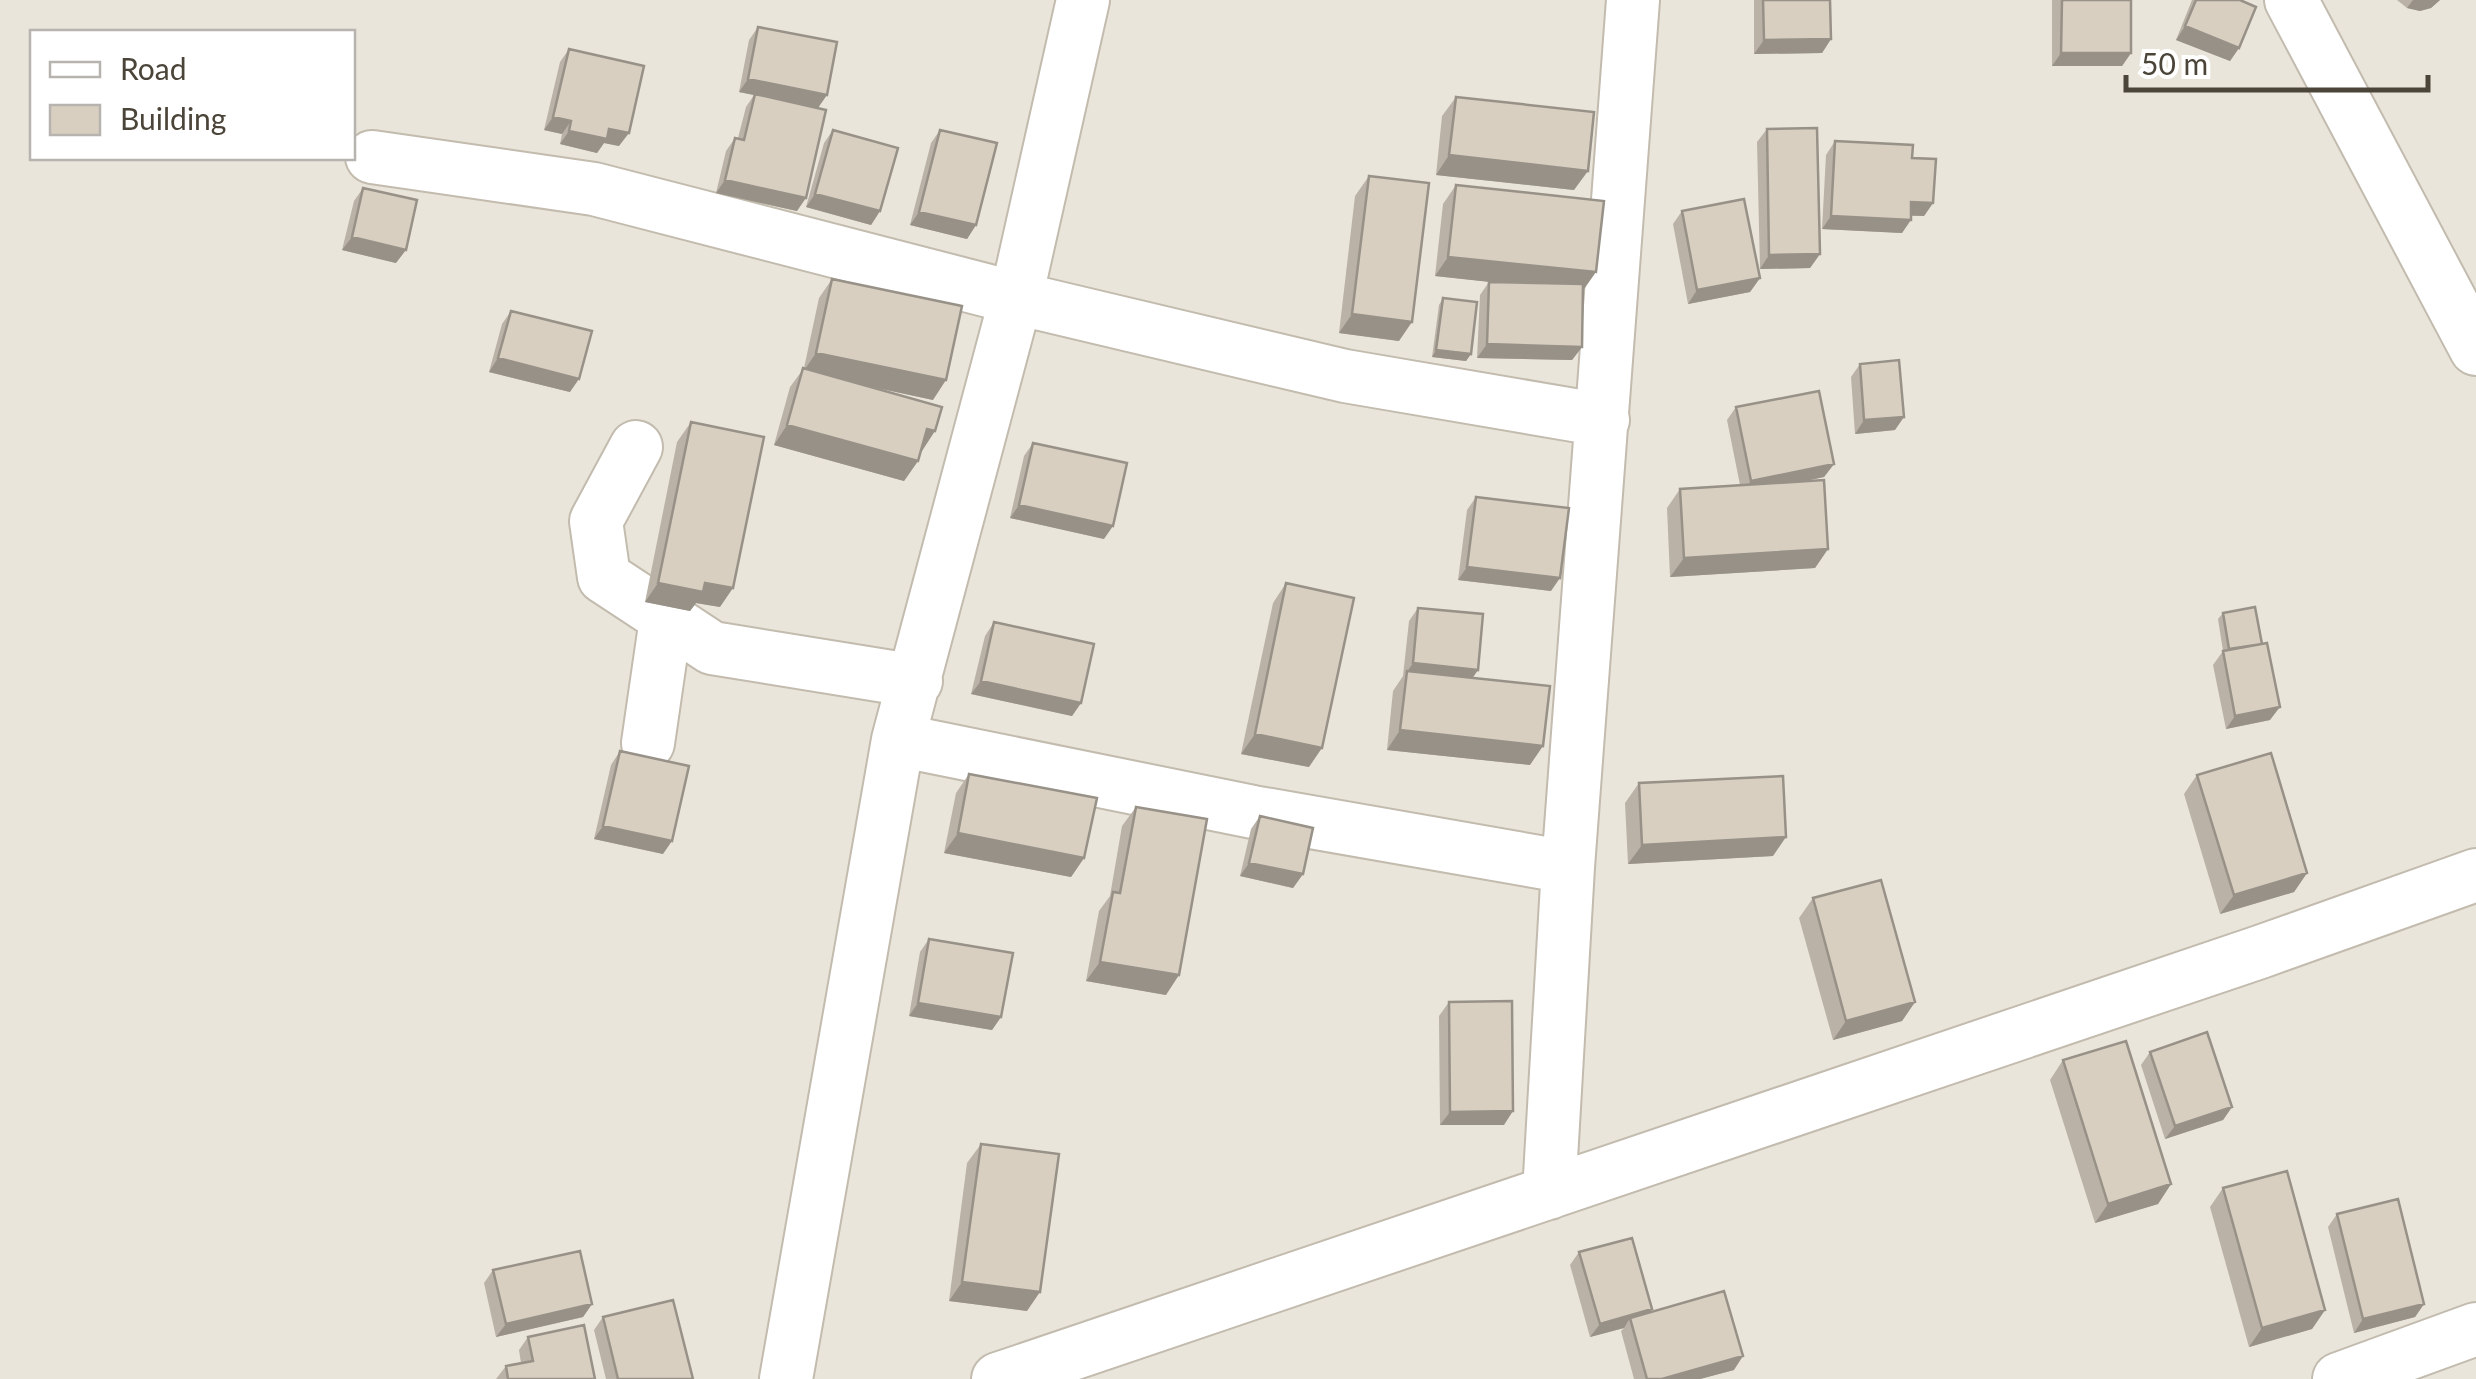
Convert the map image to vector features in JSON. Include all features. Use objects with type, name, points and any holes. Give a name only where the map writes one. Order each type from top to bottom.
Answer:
[{"type":"street","points":[[786,1379],[898,740],[1016,298],[1083,0]]},
{"type":"street","points":[[1549,1194],[1568,867],[1633,0]]},
{"type":"street","points":[[2291,0],[2476,350]]},
{"type":"street","points":[[372,157],[594,188],[1016,298],[1345,376],[1603,420]]},
{"type":"street","points":[[636,447],[596,521],[604,577],[712,648],[916,681]]},
{"type":"street","points":[[648,743],[666,618]]},
{"type":"street","points":[[898,740],[1253,812],[1568,867]]},
{"type":"street","points":[[998,1379],[2476,875]]},
{"type":"street","points":[[2340,1379],[2476,1329]]},
{"type":"shaded area","points":[[0,0],[2476,0],[2476,1379],[0,1379]]},
{"type":"building","points":[[1763,0],[1830,0],[1831,39],[1764,40]]},
{"type":"building","points":[[2062,0],[2131,0],[2131,53],[2061,53]]},
{"type":"building","points":[[2196,0],[2240,0],[2256,7],[2239,48],[2185,26]]},
{"type":"building","points":[[758,27],[837,42],[827,95],[748,79]]},
{"type":"building","points":[[569,49],[644,66],[629,133],[609,129],[607,139],[569,131],[571,121],[553,117]]},
{"type":"building","points":[[755,94],[826,110],[806,198],[725,180],[735,138],[744,140]]},
{"type":"building","points":[[1456,97],[1594,112],[1588,171],[1449,155]]},
{"type":"building","points":[[1817,128],[1820,254],[1769,255],[1767,129]]},
{"type":"building","points":[[833,130],[898,148],[880,211],[815,194]]},
{"type":"building","points":[[940,130],[997,143],[976,225],[919,212]]},
{"type":"building","points":[[1835,141],[1913,145],[1912,158],[1936,159],[1933,203],[1911,202],[1911,220],[1831,216]]},
{"type":"building","points":[[1369,176],[1429,183],[1412,322],[1352,314]]},
{"type":"building","points":[[1456,185],[1604,201],[1596,272],[1448,257]]},
{"type":"building","points":[[363,188],[417,200],[406,250],[352,237]]},
{"type":"building","points":[[1744,199],[1760,278],[1697,290],[1682,211]]},
{"type":"building","points":[[832,279],[962,306],[946,380],[816,353]]},
{"type":"building","points":[[1489,282],[1583,284],[1582,347],[1487,344]]},
{"type":"building","points":[[1443,298],[1477,302],[1471,354],[1436,350]]},
{"type":"building","points":[[511,311],[592,331],[579,379],[498,358]]},
{"type":"building","points":[[1899,360],[1904,417],[1864,420],[1860,364]]},
{"type":"building","points":[[803,368],[942,407],[935,431],[927,429],[918,461],[787,425]]},
{"type":"building","points":[[1819,391],[1834,464],[1751,481],[1736,407]]},
{"type":"building","points":[[691,422],[764,437],[733,588],[705,583],[703,592],[658,583]]},
{"type":"building","points":[[1033,443],[1127,463],[1113,526],[1019,505]]},
{"type":"building","points":[[1824,480],[1828,549],[1684,558],[1680,489]]},
{"type":"building","points":[[1476,497],[1569,508],[1560,578],[1467,567]]},
{"type":"building","points":[[1286,583],[1354,598],[1322,748],[1255,734]]},
{"type":"building","points":[[2255,607],[2262,644],[2229,649],[2223,613]]},
{"type":"building","points":[[1418,608],[1483,614],[1478,670],[1413,663]]},
{"type":"building","points":[[994,622],[1094,644],[1081,703],[981,681]]},
{"type":"building","points":[[2267,643],[2280,707],[2235,716],[2223,651]]},
{"type":"building","points":[[1407,671],[1550,686],[1543,746],[1400,730]]},
{"type":"building","points":[[620,751],[689,766],[672,841],[603,826]]},
{"type":"building","points":[[2271,753],[2307,873],[2234,895],[2197,775]]},
{"type":"building","points":[[969,774],[1097,798],[1084,858],[958,833]]},
{"type":"building","points":[[1783,776],[1786,837],[1642,845],[1639,783]]},
{"type":"building","points":[[1136,807],[1207,819],[1179,975],[1100,962],[1113,892],[1120,893]]},
{"type":"building","points":[[1260,816],[1313,828],[1303,874],[1249,863]]},
{"type":"building","points":[[1881,880],[1915,1002],[1846,1021],[1813,898]]},
{"type":"building","points":[[929,939],[1013,953],[1001,1017],[918,1003]]},
{"type":"building","points":[[1512,1001],[1513,1111],[1450,1112],[1449,1002]]},
{"type":"building","points":[[2207,1032],[2232,1107],[2175,1126],[2150,1052]]},
{"type":"building","points":[[2126,1041],[2171,1184],[2108,1204],[2063,1060]]},
{"type":"building","points":[[981,1144],[1059,1154],[1040,1292],[962,1282]]},
{"type":"building","points":[[2287,1171],[2325,1310],[2262,1328],[2223,1188]]},
{"type":"building","points":[[2398,1199],[2424,1304],[2363,1319],[2337,1214]]},
{"type":"building","points":[[1632,1238],[1652,1309],[1600,1324],[1579,1252]]},
{"type":"building","points":[[580,1251],[592,1304],[506,1324],[493,1270]]},
{"type":"building","points":[[1724,1291],[1743,1356],[1662,1379],[1647,1379],[1630,1318]]},
{"type":"building","points":[[673,1300],[693,1379],[618,1379],[603,1317]]},
{"type":"building","points":[[584,1325],[595,1379],[508,1379],[506,1366],[533,1361],[528,1337]]}]
